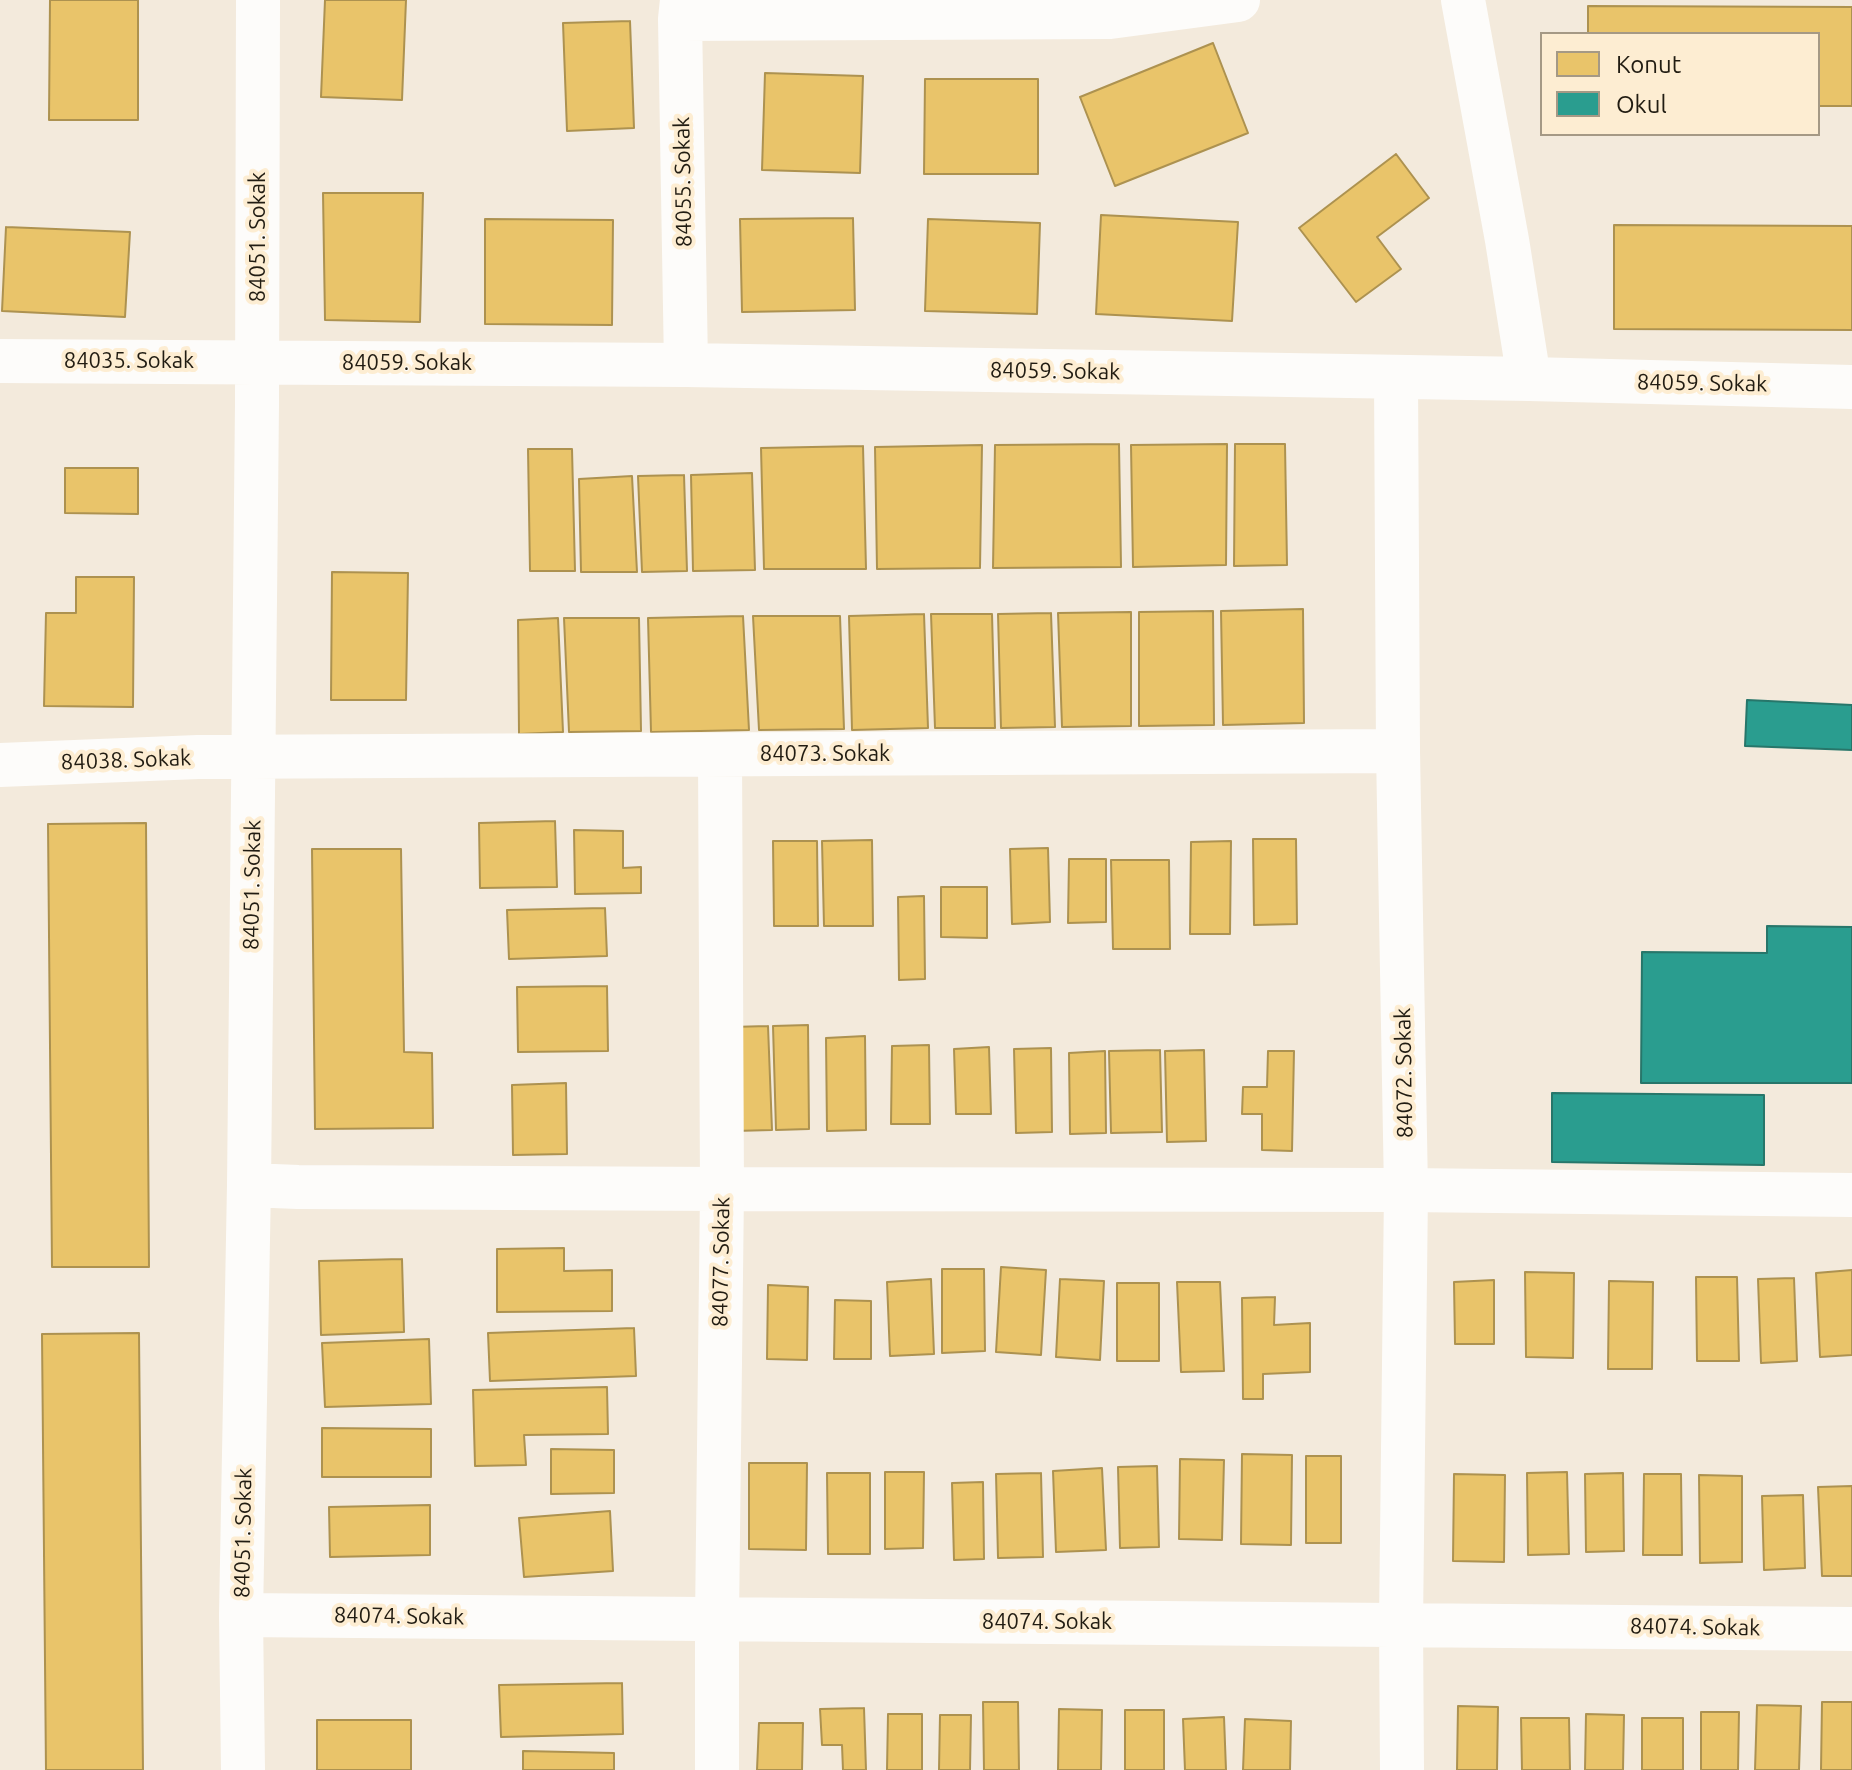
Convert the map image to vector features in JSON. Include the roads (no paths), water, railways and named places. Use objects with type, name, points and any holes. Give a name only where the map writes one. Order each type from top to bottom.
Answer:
[{"type":"street","name":"84051. Sokak","points":[[243,1770],[241,1615],[249,1185],[258,0]]},
{"type":"street","points":[[681,9],[1110,17],[1238,0]]},
{"type":"street","points":[[1463,0],[1529,379]]},
{"type":"street","name":"84055. Sokak","points":[[681,9],[686,365]]},
{"type":"street","name":"84035. Sokak","points":[[0,361],[257,363]]},
{"type":"street","name":"84059. Sokak","points":[[257,363],[686,365],[1852,387]]},
{"type":"street","name":"84072. Sokak","points":[[1396,377],[1398,751],[1406,1190],[1402,1770]]},
{"type":"street","name":"84073. Sokak","points":[[253,756],[1398,751]]},
{"type":"street","name":"84077. Sokak","points":[[717,1770],[722,1189],[720,755]]},
{"type":"street","name":"84038. Sokak","points":[[0,765],[253,756]]},
{"type":"street","points":[[249,1185],[1852,1195]]},
{"type":"street","name":"84074. Sokak","points":[[241,1615],[1852,1629]]}]
